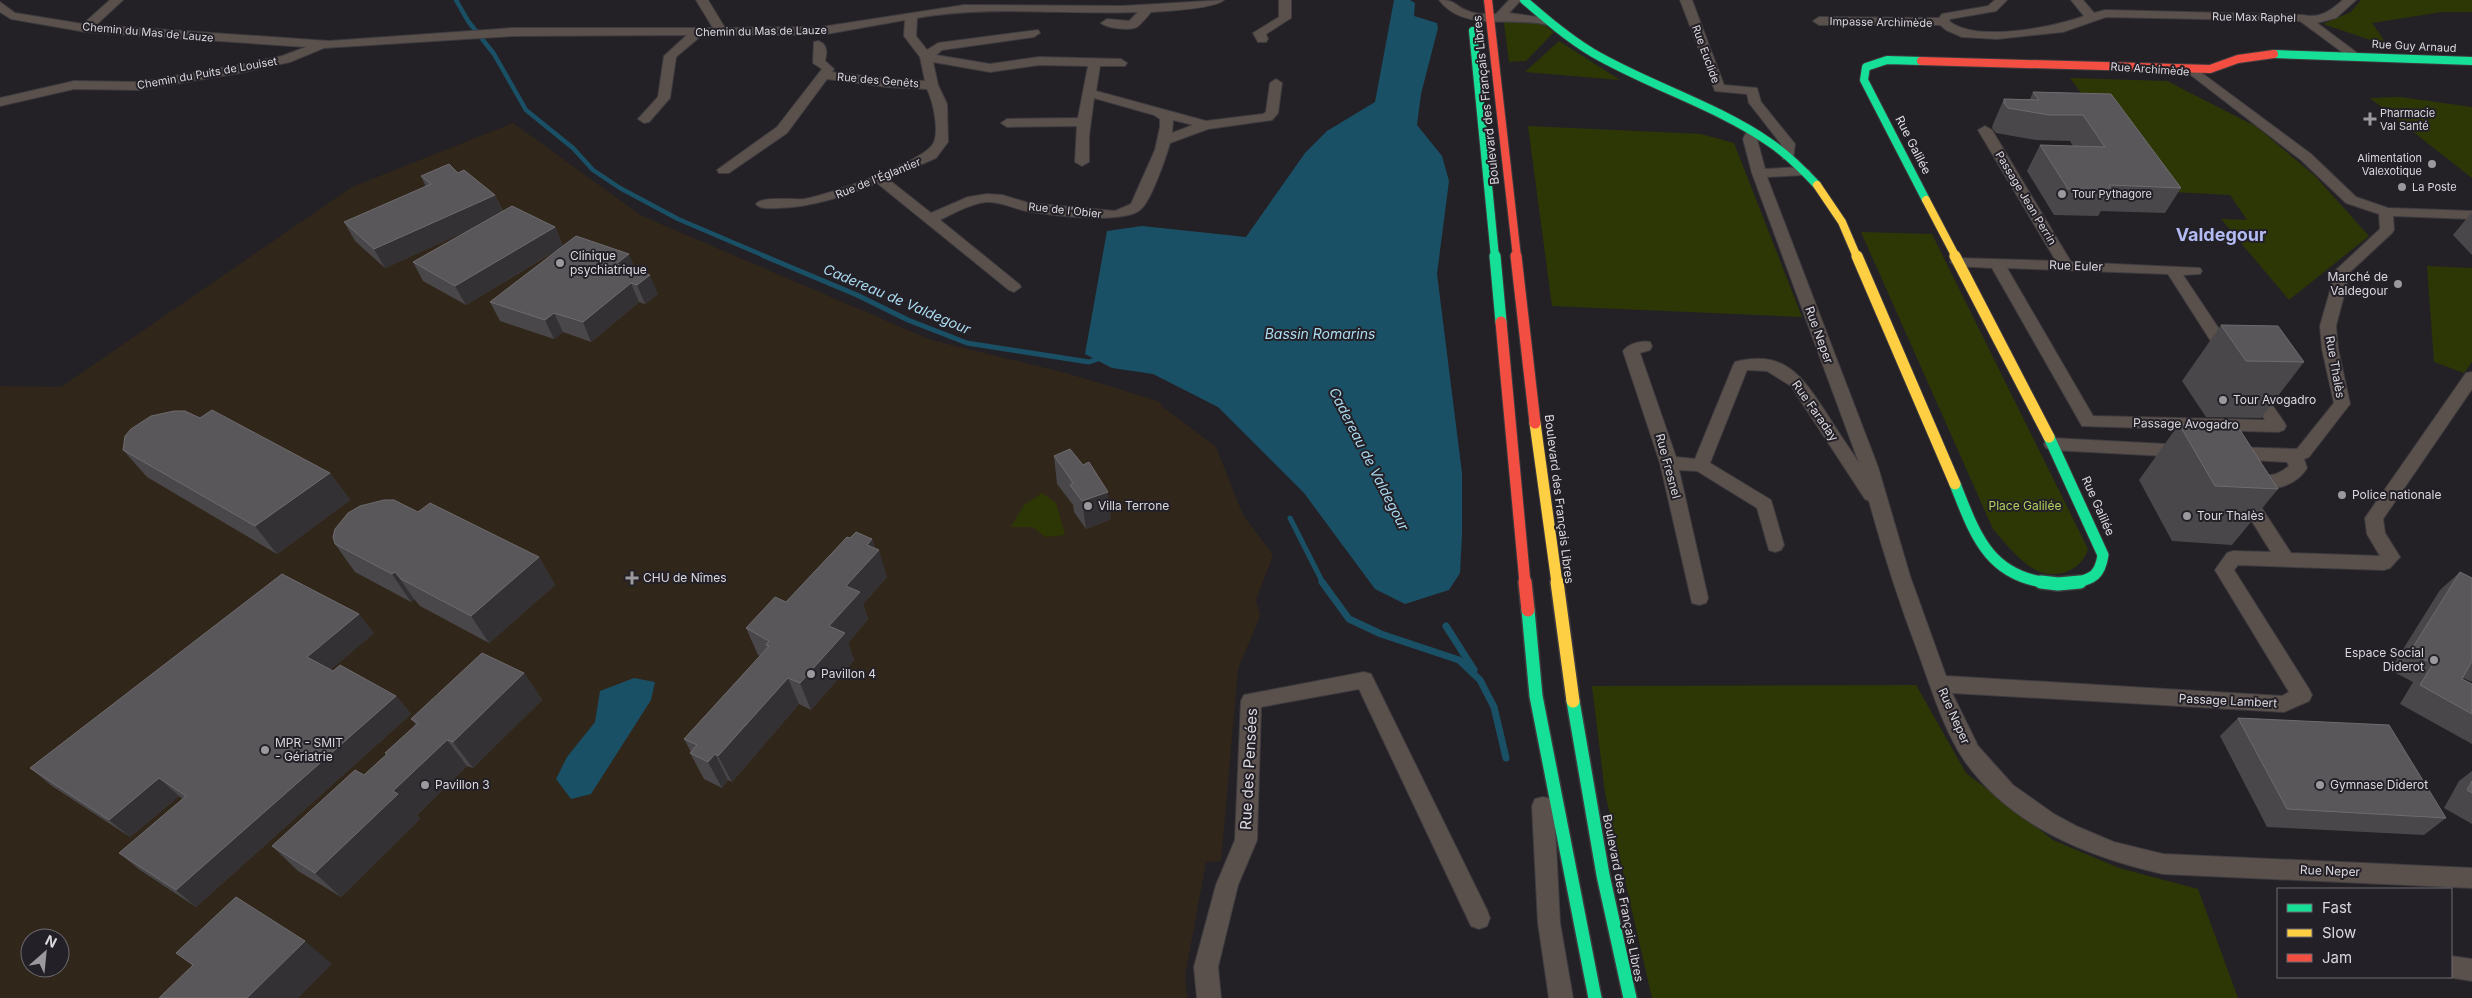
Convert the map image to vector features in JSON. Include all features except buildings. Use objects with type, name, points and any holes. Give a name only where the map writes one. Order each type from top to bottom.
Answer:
[{"type":"street","points":[[86,28],[117,0]]},
{"type":"street","points":[[702,0],[721,31]]},
{"type":"street","name":"Chemin du Mas de Lauze","points":[[0,5],[11,16],[86,28],[302,42],[318,47],[487,33],[821,31],[911,16],[939,5],[1147,10],[1184,7],[1218,0]]},
{"type":"street","points":[[1262,39],[1259,33],[1285,18],[1285,0]]},
{"type":"street","points":[[1445,0],[1472,18],[1528,17],[1548,21]]},
{"type":"street","name":"Boulevard des Français Libres","points":[[1470,0],[1536,696],[1595,998]]},
{"type":"street","name":"Boulevard des Français Libres","points":[[1488,0],[1494,17],[1525,336],[1554,572],[1577,734],[1630,998]]},
{"type":"street","points":[[1494,17],[1515,0]]},
{"type":"street","points":[[1524,0],[1548,21],[1593,53],[1753,132]]},
{"type":"street","name":"Rue Euclide","points":[[1686,0],[1719,88],[1753,91],[1755,103],[1788,144],[1788,156]]},
{"type":"street","points":[[2000,0],[1992,9],[1954,13],[1946,16],[1943,22],[1950,28],[1962,33],[1997,34],[2063,28],[2091,17],[2077,0]]},
{"type":"street","points":[[2307,21],[2332,16],[2350,0]]},
{"type":"street","points":[[1107,23],[1132,25],[1147,10]]},
{"type":"street","name":"Rue Max Raphel","points":[[2091,17],[2105,13],[2303,18],[2354,55]]},
{"type":"street","name":"Rue de l'Églantier","points":[[763,204],[803,203],[832,196],[932,155],[941,142],[940,104],[932,85],[926,57],[910,36],[911,16]]},
{"type":"street","name":"Impasse Archimède","points":[[1819,21],[1943,22]]},
{"type":"street","points":[[644,119],[664,98],[670,56],[698,32]]},
{"type":"street","points":[[926,57],[938,47],[1034,33]]},
{"type":"street","name":"Rue des Genêts","points":[[724,170],[782,130],[824,75],[828,69],[819,63],[821,52],[818,45]]},
{"type":"street","name":"Chemin du Puits de Louiset","points":[[0,102],[74,85],[139,86],[245,68],[286,59],[318,47]]},
{"type":"street","points":[[2191,69],[2210,69],[2240,57],[2261,54],[2354,55]]},
{"type":"street","name":"Rue Guy Arnaud","points":[[2354,55],[2472,61]]},
{"type":"street","points":[[926,57],[990,68],[1039,61],[1121,63]]},
{"type":"street","name":"Rue Archimède","points":[[1866,67],[1887,60],[2191,69],[2306,156],[2351,200],[2386,212]]},
{"type":"street","points":[[1082,162],[1083,122],[1095,62]]},
{"type":"street","name":"Rue Galilée","points":[[1753,132],[1778,147],[1816,183],[1842,222],[1982,546],[2001,564],[2022,577],[2050,583],[2076,584],[2093,578],[2102,567],[2104,553],[2070,477],[1864,80],[1866,67]]},
{"type":"street","name":"Rue des Genêts","points":[[824,75],[887,83],[932,85]]},
{"type":"street","points":[[1164,141],[1206,125],[1267,117],[1272,113],[1276,83]]},
{"type":"street","points":[[1089,93],[1206,125]]},
{"type":"street","name":"Rue de l'Obier","points":[[930,219],[972,200],[987,198],[1002,199],[1027,207],[1115,215],[1128,212],[1137,206],[1164,141],[1167,122],[1164,116],[1157,111]]},
{"type":"street","points":[[1007,122],[1083,122]]},
{"type":"street","name":"Passage Jean Perrin","points":[[1985,130],[2066,266]]},
{"type":"street","name":"Rue Neper","points":[[1753,132],[1750,139],[1759,173],[1869,467],[1879,505],[1939,684],[1953,721],[1970,752],[1995,780],[2017,802],[2042,819],[2098,848],[2128,857],[2163,864],[2472,878]]},
{"type":"street","points":[[1759,173],[1803,171]]},
{"type":"street","points":[[878,178],[1014,287]]},
{"type":"street","points":[[2386,212],[2472,215]]},
{"type":"street","name":"Rue Thalès","points":[[2294,456],[2303,454],[2342,404],[2330,349],[2328,326],[2343,270],[2387,230],[2386,212]]},
{"type":"street","name":"Rue Euler","points":[[1958,262],[2195,271]]},
{"type":"street","name":"Passage Avogadro","points":[[1997,263],[2088,422],[2278,426],[2172,270]]},
{"type":"street","name":"Rue Fresnel","points":[[1644,346],[1631,351],[1669,463],[1699,598]]},
{"type":"street","name":"Rue Faraday","points":[[1702,465],[1741,366],[1756,362],[1783,369],[1797,382],[1879,505]]},
{"type":"street","name":"Passage Lambert","points":[[1939,684],[2284,704],[2302,695],[2224,570],[2233,558],[2384,563],[2391,557],[2376,534],[2374,518],[2472,377]]},
{"type":"street","points":[[2052,444],[2294,456],[2298,468],[2281,482],[2236,482],[2285,560]]},
{"type":"street","points":[[2124,448],[2156,464]]},
{"type":"street","points":[[1669,463],[1702,465],[1764,504],[1775,545]]},
{"type":"street","name":"Rue des Pensées","points":[[1209,998],[1206,967],[1227,885],[1246,840],[1251,701],[1364,680],[1479,918]]},
{"type":"street","points":[[1536,696],[1549,923],[1561,998]]},
{"type":"street","points":[[2452,967],[2472,970]]},
{"type":"shaded area","name":"CHU de Nîmes","points":[[513,123],[642,216],[931,340],[1066,373],[1158,401],[1164,408],[1216,447],[1243,515],[1273,555],[1256,600],[1260,616],[1238,669],[1221,861],[1206,862],[1185,976],[1187,998],[0,998],[0,386],[61,387],[352,187]]},
{"type":"green space","points":[[2361,0],[2472,0],[2472,12],[2442,12],[2372,23],[2388,46],[2323,24],[2351,12]]},
{"type":"green space","points":[[1517,19],[1544,25],[1554,32],[1526,61],[1509,62],[1504,23]]},
{"type":"green space","points":[[1559,41],[1620,80],[1525,72]]},
{"type":"green space","points":[[2070,78],[2167,81],[2257,127],[2315,176],[2369,236],[2289,300],[2221,219],[2247,220],[2230,195],[2153,191]]},
{"type":"green space","points":[[2400,97],[2472,107],[2472,178],[2370,98]]},
{"type":"green space","points":[[1528,126],[1701,134],[1734,143],[1802,317],[1552,306]]},
{"type":"green space","name":"Place Galilée","points":[[1861,232],[1932,234],[2088,549],[2081,562],[2069,571],[2055,574],[2040,572],[2020,559],[1993,529]]},
{"type":"green space","points":[[2427,266],[2472,268],[2472,362],[2464,373],[2434,362]]},
{"type":"green space","points":[[1042,493],[1056,503],[1065,535],[1045,537],[1033,527],[1011,527],[1024,505]]},
{"type":"green space","points":[[1916,685],[1966,773],[2053,840],[2119,868],[2198,889],[2238,998],[1652,998],[1605,793],[1592,686]]},
{"type":"water","name":"Bassin Romarins","points":[[1394,0],[1410,0],[1415,3],[1414,16],[1437,23],[1438,28],[1421,94],[1417,125],[1442,156],[1449,181],[1437,274],[1462,473],[1460,573],[1449,590],[1405,604],[1375,589],[1304,493],[1218,407],[1153,374],[1112,368],[1085,354],[1107,231],[1142,226],[1246,237],[1305,153],[1327,131],[1375,102]]},
{"type":"water","points":[[634,678],[655,682],[651,700],[591,794],[571,799],[556,779],[567,757],[595,722],[600,691]]},
{"type":"waterway","name":"Cadereau de Valdegour","points":[[456,0],[468,21],[494,54],[526,110],[573,148],[593,170],[620,188],[678,219],[767,257]]},
{"type":"waterway","name":"Cadereau de Valdegour","points":[[764,256],[857,295],[908,320],[967,343],[1089,362],[1104,357]]},
{"type":"waterway","name":"Cadereau de Valdegour","points":[[1290,518],[1323,583]]},
{"type":"waterway","name":"Cadereau de Valdegour","points":[[1322,582],[1349,619],[1381,634],[1459,660],[1480,680],[1494,707],[1506,758]]},
{"type":"waterway","name":"Cadereau de Valdegour","points":[[1446,626],[1474,670]]},
{"type":"traffic: fast","points":[[1524,0],[1566,35],[1593,53],[1712,110],[1769,142],[1795,162],[1817,185]]},
{"type":"traffic: fast","points":[[1473,31],[1501,322]]},
{"type":"traffic: fast","points":[[2274,54],[2472,61]]},
{"type":"traffic: fast","points":[[1921,61],[1887,60],[1866,67],[1864,80],[1926,200]]},
{"type":"traffic: fast","points":[[1955,484],[1979,542],[2001,565],[2022,577],[2045,583],[2072,584],[2084,581],[2094,576],[2101,567],[2103,555],[2100,544],[2049,437]]},
{"type":"traffic: fast","points":[[1528,610],[1536,696],[1595,998]]},
{"type":"traffic: fast","points":[[1573,701],[1603,875],[1630,998]]},
{"type":"traffic: slow","points":[[1817,185],[1842,222],[1955,484]]},
{"type":"traffic: slow","points":[[1926,200],[2049,437]]},
{"type":"traffic: slow","points":[[1535,423],[1573,701]]},
{"type":"traffic: jam","points":[[1488,0],[1535,423]]},
{"type":"traffic: jam","points":[[1921,61],[2210,69],[2238,59],[2274,54]]},
{"type":"traffic: jam","points":[[1501,322],[1528,610]]},
{"type":"place","name":"Pharmacie Val Santé","points":[[2370,119]]},
{"type":"place","name":"Alimentation Valexotique","points":[[2432,164]]},
{"type":"place","name":"La Poste","points":[[2402,187]]},
{"type":"place","name":"Tour Pythagore","points":[[2062,194]]},
{"type":"place","name":"Clinique psychiatrique","points":[[560,263]]},
{"type":"place","name":"Marché de Valdegour","points":[[2398,284]]},
{"type":"place","name":"Tour Avogadro","points":[[2223,400]]},
{"type":"place","name":"Police nationale","points":[[2342,495]]},
{"type":"place","name":"Villa Terrone","points":[[1088,506]]},
{"type":"place","name":"Tour Thalès","points":[[2187,516]]},
{"type":"place","name":"CHU de Nîmes","points":[[632,578]]},
{"type":"place","name":"Espace Social Diderot","points":[[2434,660]]},
{"type":"place","name":"Pavillon 4","points":[[811,674]]},
{"type":"place","name":"MPR - SMIT - Gériatrie","points":[[265,750]]},
{"type":"place","name":"Pavillon 3","points":[[425,785]]},
{"type":"place","name":"Gymnase Diderot","points":[[2320,785]]},
{"type":"district","name":"Valdegour","points":[[2221,235]]}]
